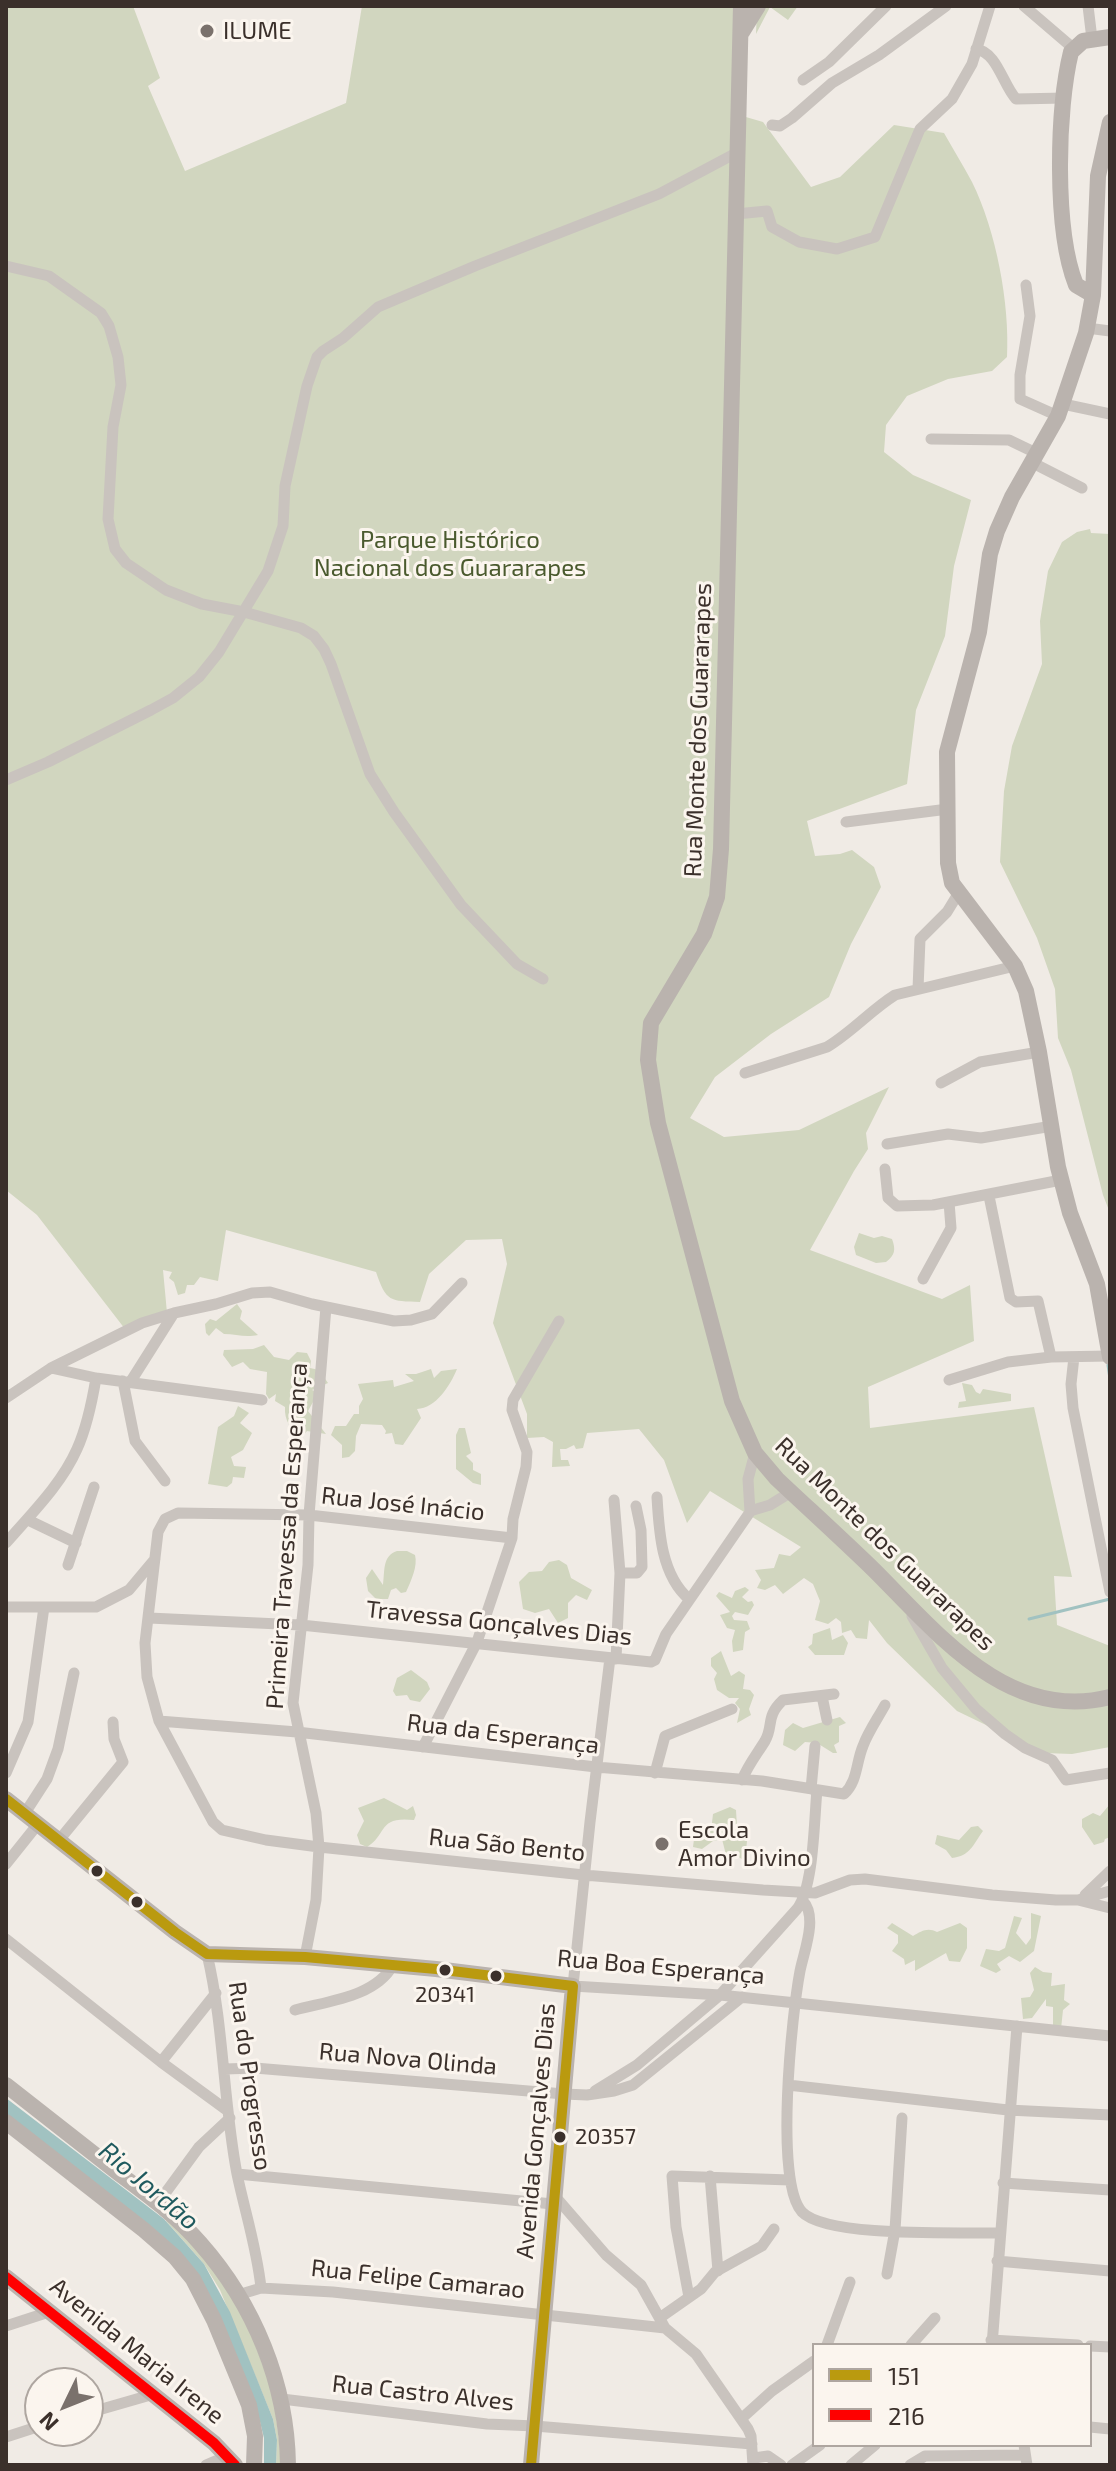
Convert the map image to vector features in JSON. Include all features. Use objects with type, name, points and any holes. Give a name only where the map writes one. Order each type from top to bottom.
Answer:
[{"type":"street","name":"Rua Monte dos Guararapes","points":[[741,6],[721,849],[717,897],[704,934],[651,1023],[648,1060],[658,1123],[732,1401],[755,1453],[905,1603],[951,1647],[983,1672],[1021,1692],[1082,1701],[1110,1697]]},
{"type":"street","points":[[739,37],[758,6]]},
{"type":"street","points":[[803,80],[829,62],[886,6]]},
{"type":"street","points":[[772,125],[780,126],[792,118],[832,83],[879,55],[946,6]]},
{"type":"street","points":[[736,214],[767,211],[772,227],[799,242],[837,249],[875,237],[920,129],[952,99],[972,64],[990,6]]},
{"type":"street","points":[[1024,6],[1073,48]]},
{"type":"street","points":[[1088,6],[1092,39]]},
{"type":"street","points":[[1073,48],[1092,39],[1110,37]]},
{"type":"street","points":[[1073,48],[1064,103],[1060,171],[1062,206],[1071,272],[1076,285],[1093,295]]},
{"type":"street","points":[[976,49],[983,50],[995,63],[1006,88],[1016,99],[1064,103]]},
{"type":"street","points":[[949,1380],[1008,1362],[1051,1357],[1110,1357],[1097,1284],[1061,1180],[1026,991],[1015,966],[958,894],[949,873],[947,752],[979,632],[990,554],[1012,497],[1060,410],[1087,328],[1093,295],[1098,176],[1110,122]]},
{"type":"street","points":[[6,780],[61,756],[173,698],[199,677],[268,571],[283,526],[290,457],[307,386],[317,357],[323,351],[378,307],[659,194],[738,152]]},
{"type":"street","points":[[6,266],[29,270],[60,282],[101,313],[109,326],[118,357],[121,385],[113,427],[108,519],[115,549],[126,563],[166,590],[202,604],[301,628],[314,636],[331,664],[370,774],[394,812],[461,905],[517,964],[543,979]]},
{"type":"street","points":[[1026,285],[1030,316],[1020,375],[1020,399],[1060,410],[1110,414]]},
{"type":"street","points":[[1087,328],[1110,331]]},
{"type":"street","points":[[931,439],[1009,440],[1082,488]]},
{"type":"street","points":[[846,822],[948,809]]},
{"type":"street","points":[[918,989],[920,939],[947,912],[958,894]]},
{"type":"street","points":[[745,1073],[827,1047],[895,995],[1015,966]]},
{"type":"street","points":[[941,1083],[980,1062],[1039,1052]]},
{"type":"street","points":[[887,1144],[948,1134],[981,1138],[1052,1126]]},
{"type":"street","points":[[885,1169],[888,1198],[893,1204],[918,1206],[989,1196],[1061,1180]]},
{"type":"street","points":[[989,1196],[1010,1298],[1016,1302],[1038,1301],[1051,1357]]},
{"type":"street","points":[[923,1279],[948,1237],[951,1228],[949,1202]]},
{"type":"street","points":[[6,1398],[51,1368],[142,1323],[261,1291],[394,1321],[432,1314],[462,1283]]},
{"type":"street","name":"Primeira Travessa da Esperança","points":[[305,1957],[316,1900],[319,1847],[316,1813],[293,1703],[308,1565],[309,1515],[326,1307]]},
{"type":"street","points":[[165,1481],[135,1441],[127,1381],[174,1313]]},
{"type":"street","points":[[423,1747],[477,1642],[512,1538],[527,1452],[512,1410],[513,1400],[559,1321]]},
{"type":"street","points":[[1074,1357],[1071,1384],[1073,1408],[1110,1592]]},
{"type":"street","points":[[51,1368],[96,1378],[262,1400]]},
{"type":"street","points":[[6,1543],[63,1474],[78,1447],[96,1378]]},
{"type":"street","points":[[755,1453],[748,1479],[750,1511],[770,1505],[791,1492]]},
{"type":"street","points":[[68,1565],[94,1487]]},
{"type":"street","points":[[657,1497],[658,1523],[670,1574],[689,1599]]},
{"type":"street","name":"Avenida Gonçalves Dias","points":[[531,2465],[584,1875],[596,1767],[613,1658],[620,1573],[614,1500]]},
{"type":"street","points":[[620,1573],[637,1573],[642,1567],[641,1530],[636,1506]]},
{"type":"street","name":"Travessa Gonçalves Dias","points":[[149,1618],[301,1625],[653,1661],[666,1634],[750,1511]]},
{"type":"street","name":"Rua José Inácio","points":[[6,1607],[96,1607],[109,1602],[129,1590],[156,1558],[158,1532],[165,1519],[172,1514],[309,1515],[512,1538]]},
{"type":"street","points":[[28,1520],[76,1543]]},
{"type":"street","name":"Rua São Bento","points":[[156,1558],[145,1658],[147,1677],[159,1721],[213,1822],[222,1830],[319,1847],[805,1897],[850,1880],[865,1879],[992,1895],[1078,1900],[1110,1908]]},
{"type":"street","points":[[905,1603],[942,1668],[990,1723],[1025,1748],[1052,1760],[1066,1780],[1110,1773]]},
{"type":"street","points":[[6,1773],[28,1722],[44,1607]]},
{"type":"street","points":[[6,1864],[32,1818],[58,1749],[74,1673]]},
{"type":"street","points":[[742,1780],[749,1763],[766,1740],[769,1719],[778,1705],[788,1698],[828,1695],[827,1720]]},
{"type":"street","name":"Rua da Esperança","points":[[159,1721],[297,1732],[596,1767],[742,1780],[840,1794],[848,1791],[858,1769],[862,1748],[885,1705]]},
{"type":"street","points":[[655,1773],[665,1736],[732,1709]]},
{"type":"street","points":[[60,1839],[123,1762],[114,1739],[113,1722]]},
{"type":"street","points":[[6,1739],[12,1760]]},
{"type":"street","points":[[815,1746],[805,1897],[811,1914],[794,2003],[788,2085],[790,2180],[794,2198],[803,2213],[822,2223],[860,2229],[1000,2233]]},
{"type":"street","name":"Rua do Progresso","points":[[6,1799],[207,1954],[216,1993],[237,2174],[261,2288]]},
{"type":"street","points":[[1078,1900],[1096,1887],[1110,1871]]},
{"type":"street","name":"Rua São Bento","points":[[1078,1900],[1110,1891]]},
{"type":"street","points":[[587,2095],[637,2065],[720,1995],[805,1897]]},
{"type":"street","points":[[6,1939],[229,2115],[199,2147],[158,2203]]},
{"type":"street","name":"Rua Boa Esperança","points":[[207,1954],[305,1957],[573,1986],[742,1997],[1110,2036]]},
{"type":"street","points":[[295,2010],[361,1992],[382,1981],[393,1965]]},
{"type":"street","points":[[161,2062],[216,1993]]},
{"type":"street","name":"Rua Nova Olinda","points":[[225,2069],[255,2068],[587,2095],[614,2091],[645,2078],[742,1997]]},
{"type":"street","points":[[992,2343],[1017,2026]]},
{"type":"street","points":[[6,2085],[158,2203],[198,2241],[226,2275],[259,2336],[282,2399],[288,2465]]},
{"type":"street","points":[[788,2085],[1008,2110],[1110,2115]]},
{"type":"street","points":[[887,2274],[895,2230],[902,2118]]},
{"type":"street","points":[[9,2131],[144,2230],[175,2257],[193,2279],[214,2320],[249,2405],[255,2436],[254,2465]]},
{"type":"street","points":[[237,2174],[553,2199],[606,2255],[641,2285],[663,2323],[696,2354],[751,2436],[753,2454]]},
{"type":"street","points":[[689,2297],[676,2227],[672,2176],[790,2180]]},
{"type":"street","points":[[710,2176],[718,2271]]},
{"type":"street","points":[[1003,2183],[1110,2190]]},
{"type":"street","points":[[663,2323],[718,2271],[762,2246],[774,2229]]},
{"type":"street","points":[[997,2261],[1110,2271]]},
{"type":"street","name":"Avenida Maria Irene","points":[[6,2277],[154,2394],[231,2460]]},
{"type":"street","points":[[828,2343],[850,2282]]},
{"type":"street","points":[[238,2295],[261,2288]]},
{"type":"street","name":"Rua Felipe Camarao","points":[[261,2288],[663,2323]]},
{"type":"street","points":[[6,2326],[49,2312]]},
{"type":"street","points":[[913,2343],[935,2318]]},
{"type":"street","points":[[741,2419],[772,2391],[812,2362]]},
{"type":"street","points":[[104,2408],[154,2394]]},
{"type":"street","name":"Rua Castro Alves","points":[[282,2399],[487,2424],[535,2426],[753,2454],[768,2456],[781,2465]]},
{"type":"street","points":[[792,2465],[817,2447]]},
{"type":"street","points":[[851,2465],[873,2447]]},
{"type":"street","points":[[910,2465],[925,2456],[1025,2455]]},
{"type":"street","points":[[206,2465],[231,2460]]},
{"type":"green space","name":"Parque Histórico Nacional dos Guararapes","points":[[6,6],[133,6],[160,78],[148,86],[185,171],[346,103],[362,6],[798,6],[788,20],[770,7],[756,34],[757,10],[740,37],[739,115],[763,122],[811,187],[840,177],[894,125],[944,133],[972,182],[988,222],[1004,291],[1007,357],[992,371],[948,379],[907,396],[886,425],[884,452],[913,475],[971,500],[954,566],[945,636],[916,710],[907,784],[807,821],[815,856],[852,850],[874,867],[881,887],[851,944],[829,997],[771,1034],[715,1077],[690,1118],[724,1137],[799,1130],[889,1087],[866,1133],[868,1149],[810,1250],[942,1299],[970,1285],[974,1341],[868,1387],[870,1428],[1034,1407],[1072,1577],[1054,1576],[1057,1625],[1110,1646],[1110,1747],[1072,1754],[1044,1753],[957,1711],[887,1643],[869,1620],[867,1639],[856,1638],[851,1630],[842,1633],[841,1622],[836,1618],[828,1624],[815,1620],[820,1601],[813,1584],[804,1578],[783,1594],[775,1585],[765,1590],[757,1588],[761,1580],[755,1570],[774,1568],[779,1554],[790,1556],[801,1547],[710,1491],[687,1523],[664,1460],[639,1429],[587,1433],[583,1448],[576,1449],[574,1445],[560,1449],[561,1460],[568,1460],[570,1466],[552,1467],[553,1442],[544,1437],[527,1438],[527,1414],[493,1323],[507,1264],[502,1239],[466,1240],[429,1274],[420,1302],[390,1298],[376,1272],[226,1230],[218,1281],[200,1277],[194,1285],[187,1285],[185,1293],[178,1295],[174,1282],[169,1278],[172,1272],[163,1270],[167,1313],[125,1329],[37,1215],[6,1190]]},
{"type":"green space","points":[[1090,529],[1091,533],[1110,534],[1110,1213],[1071,1070],[1058,1038],[1055,989],[1037,938],[1000,862],[1004,791],[1012,746],[1042,664],[1040,621],[1048,571],[1062,542],[1077,532]]},
{"type":"green space","points":[[859,1233],[892,1239],[894,1252],[891,1257],[886,1262],[876,1263],[856,1255],[854,1247]]},
{"type":"green space","points":[[237,1304],[242,1311],[240,1319],[258,1335],[224,1334],[216,1328],[209,1336],[205,1324],[210,1319],[216,1321]]},
{"type":"green space","points":[[264,1345],[274,1357],[289,1360],[297,1352],[307,1353],[310,1368],[319,1370],[328,1383],[312,1390],[318,1393],[308,1411],[326,1434],[307,1431],[301,1438],[289,1424],[285,1407],[275,1401],[276,1394],[269,1399],[266,1394],[267,1372],[250,1369],[243,1362],[232,1367],[223,1355],[224,1350],[253,1349]]},
{"type":"green space","points":[[431,1369],[434,1378],[441,1371],[457,1369],[436,1400],[417,1409],[421,1418],[403,1445],[395,1444],[392,1433],[385,1434],[382,1425],[361,1424],[355,1451],[349,1457],[342,1458],[342,1445],[331,1435],[335,1426],[346,1426],[354,1414],[359,1414],[363,1399],[358,1384],[393,1380],[394,1387],[414,1381],[405,1374]]},
{"type":"green space","points":[[962,1383],[972,1385],[980,1394],[983,1389],[1011,1394],[1011,1401],[958,1408],[959,1402],[966,1401]]},
{"type":"green space","points":[[238,1406],[249,1413],[240,1423],[252,1433],[243,1450],[231,1457],[234,1466],[246,1467],[244,1478],[233,1477],[227,1487],[208,1484],[218,1427],[234,1416]]},
{"type":"green space","points":[[459,1428],[465,1428],[471,1453],[466,1456],[473,1463],[473,1470],[481,1474],[481,1485],[473,1483],[456,1469],[456,1435]]},
{"type":"green space","points":[[397,1551],[415,1555],[415,1569],[408,1588],[401,1593],[396,1588],[391,1590],[388,1599],[376,1599],[368,1591],[366,1578],[372,1569],[383,1585],[387,1560]]},
{"type":"green space","points":[[559,1560],[567,1565],[571,1578],[592,1590],[587,1600],[576,1595],[568,1603],[568,1618],[558,1623],[549,1609],[535,1613],[523,1609],[519,1582],[529,1572],[542,1571],[549,1562]]},
{"type":"green space","points":[[745,1587],[749,1590],[742,1597],[754,1605],[748,1615],[735,1612],[732,1616],[734,1620],[747,1621],[750,1629],[745,1632],[743,1650],[733,1652],[735,1630],[727,1628],[720,1615],[730,1612],[716,1596],[719,1592],[732,1598],[735,1591]]},
{"type":"green space","points":[[830,1628],[832,1640],[843,1635],[848,1643],[844,1655],[815,1655],[808,1647],[812,1644],[813,1634]]},
{"type":"green space","points":[[721,1651],[731,1676],[739,1671],[745,1675],[743,1689],[750,1690],[754,1695],[749,1709],[751,1715],[737,1723],[740,1709],[735,1703],[739,1698],[729,1698],[717,1690],[714,1679],[717,1673],[711,1666],[711,1658]]},
{"type":"green space","points":[[411,1670],[427,1682],[430,1689],[420,1702],[410,1700],[407,1695],[396,1696],[393,1691],[397,1678]]},
{"type":"green space","points":[[840,1717],[846,1723],[839,1726],[839,1742],[834,1745],[837,1753],[817,1743],[805,1742],[795,1751],[783,1745],[785,1730],[793,1723],[803,1728]]},
{"type":"green space","points":[[384,1798],[407,1810],[413,1806],[414,1820],[388,1823],[374,1842],[367,1847],[360,1844],[357,1835],[364,1821],[358,1808]]},
{"type":"green space","points":[[1110,1804],[1110,1837],[1094,1845],[1082,1827],[1082,1819],[1093,1813],[1100,1816]]},
{"type":"green space","points":[[730,1807],[736,1810],[737,1827],[748,1831],[745,1861],[737,1856],[727,1859],[722,1839],[702,1849],[693,1847],[695,1831],[711,1831],[713,1814]]},
{"type":"green space","points":[[978,1826],[983,1831],[963,1855],[952,1858],[935,1844],[937,1835],[959,1840],[971,1827]]},
{"type":"green space","points":[[1031,1913],[1041,1916],[1034,1951],[1020,1962],[1009,1956],[997,1964],[1001,1970],[996,1973],[980,1966],[986,1949],[999,1951],[1005,1948],[1014,1916],[1022,1918],[1016,1933],[1026,1945],[1031,1938]]},
{"type":"green space","points":[[892,1923],[913,1936],[928,1930],[937,1932],[960,1923],[967,1928],[967,1948],[960,1962],[949,1961],[946,1953],[915,1971],[915,1960],[905,1965],[904,1959],[892,1951],[898,1943],[898,1935],[887,1928]]},
{"type":"green space","points":[[1035,1967],[1052,1973],[1051,1986],[1065,1984],[1064,2000],[1070,2004],[1063,2010],[1061,2029],[1053,2027],[1053,2007],[1046,2006],[1046,1999],[1032,2018],[1023,2019],[1021,1998],[1030,1997],[1034,1990],[1030,1973]]},
{"type":"green space","points":[[168,2219],[212,2266],[244,2315],[273,2392],[282,2465],[276,2465],[277,2440],[273,2419],[220,2290],[204,2264],[166,2221]]},
{"type":"water","name":"Rio Jordão","points":[[6,2098],[164,2219],[204,2264],[230,2312],[273,2419],[277,2440],[276,2465],[264,2465],[264,2438],[259,2418],[211,2299],[6,2116]]},
{"type":"waterway","points":[[1108,1365],[1110,1379]]},
{"type":"waterway","points":[[1029,1619],[1110,1599]]},
{"type":"transit line","name":"151","points":[[6,1799],[207,1954],[305,1957],[573,1986],[531,2465]]},
{"type":"transit line","name":"216","points":[[6,2277],[214,2443],[235,2465]]},
{"type":"place","name":"ILUME","points":[[207,31]]},
{"type":"place","name":"Escola Amor Divino","points":[[662,1844]]},
{"type":"place","name":"20341","points":[[445,1970]]},
{"type":"place","name":"20357","points":[[560,2137]]}]
